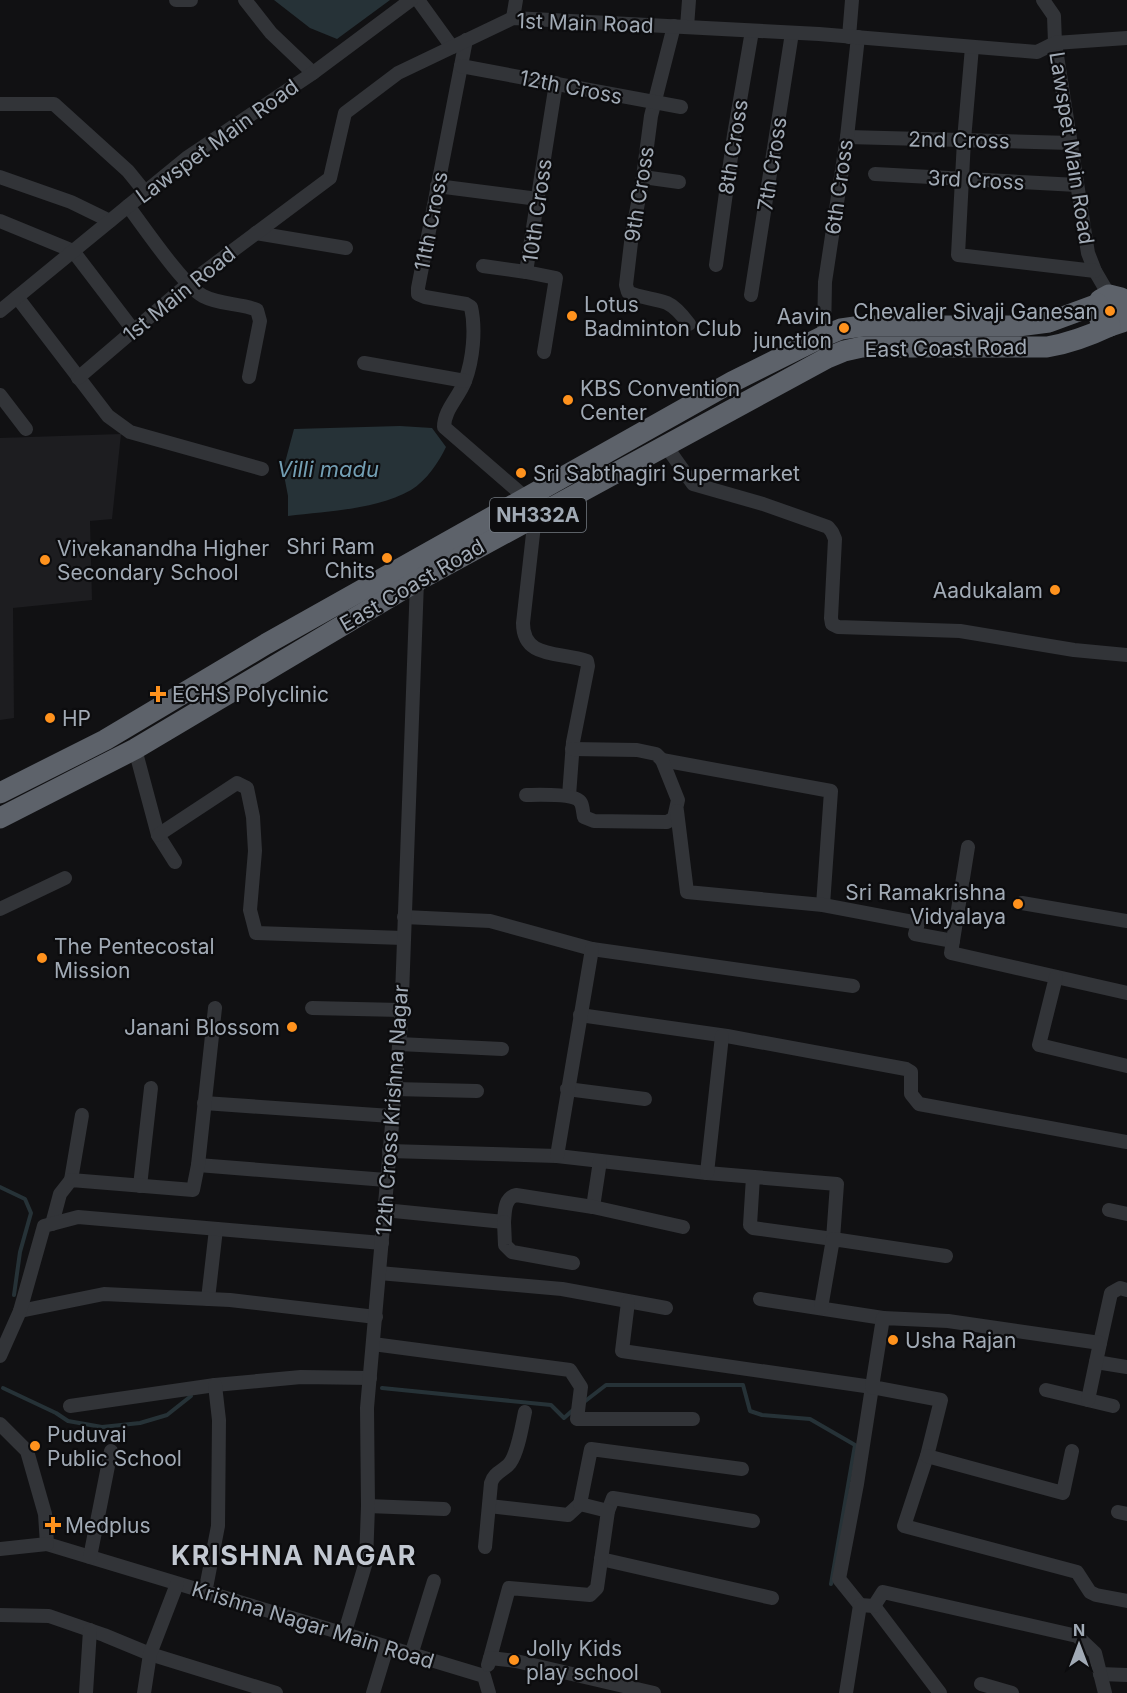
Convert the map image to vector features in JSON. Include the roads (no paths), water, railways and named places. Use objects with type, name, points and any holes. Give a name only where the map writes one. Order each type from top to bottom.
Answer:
[{"type":"highway","name":"East Coast Road","points":[[0,818],[135,749],[417,581],[732,382],[824,336],[841,329],[862,326],[1018,326],[1118,308]]},
{"type":"highway","name":"East Coast Road","points":[[0,793],[105,740],[266,644],[531,507],[666,446],[827,358],[862,347],[1047,347],[1068,344],[1085,338],[1118,308]]},
{"type":"street","points":[[176,0],[191,0]]},
{"type":"street","points":[[244,0],[271,33],[313,73]]},
{"type":"street","name":"Lawspet Main Road","points":[[0,311],[188,157],[313,73],[411,0]]},
{"type":"street","points":[[418,0],[452,47]]},
{"type":"street","points":[[513,18],[516,0]]},
{"type":"street","name":"9th Cross","points":[[689,0],[654,103],[644,177],[632,234],[626,285],[628,292],[669,304],[689,324]]},
{"type":"street","name":"6th Cross","points":[[824,336],[825,282],[847,137],[853,37],[852,0]]},
{"type":"street","points":[[1043,0],[1054,16]]},
{"type":"street","name":"Lawspet Main Road","points":[[1055,0],[1055,43],[1088,253],[1095,271],[1118,308]]},
{"type":"street","name":"1st Main Road","points":[[78,378],[188,284],[330,178],[345,113],[398,73],[513,18],[792,33],[1037,52],[1055,43],[1127,38]]},
{"type":"street","name":"8th Cross","points":[[716,264],[734,135],[752,31]]},
{"type":"street","name":"7th Cross","points":[[751,295],[792,33]]},
{"type":"street","name":"11th Cross","points":[[466,40],[418,294],[471,307],[473,315],[471,354],[465,381],[444,419],[444,427],[531,507]]},
{"type":"street","points":[[972,47],[958,255],[1095,271]]},
{"type":"street","name":"12th Cross","points":[[461,66],[681,107]]},
{"type":"street","name":"10th Cross","points":[[544,352],[556,278],[526,272],[556,83]]},
{"type":"street","points":[[0,104],[54,104],[128,171],[145,192]]},
{"type":"street","name":"2nd Cross","points":[[847,137],[1071,143]]},
{"type":"street","name":"3rd Cross","points":[[875,174],[1077,185]]},
{"type":"street","points":[[0,177],[71,202],[110,221]]},
{"type":"street","points":[[644,177],[679,182]]},
{"type":"street","points":[[437,186],[538,199]]},
{"type":"street","points":[[128,206],[188,284],[201,295],[257,310],[260,321],[249,377]]},
{"type":"street","points":[[0,221],[73,251],[134,331]]},
{"type":"street","points":[[256,232],[346,248]]},
{"type":"street","points":[[483,266],[526,272]]},
{"type":"street","points":[[17,297],[108,416],[130,432],[262,469]]},
{"type":"street","points":[[364,363],[465,381]]},
{"type":"street","points":[[0,395],[26,429]]},
{"type":"street","points":[[666,446],[693,484],[763,504],[828,527],[835,539],[831,618],[832,624],[838,627],[960,631],[1074,650],[1127,655]]},
{"type":"street","points":[[531,507],[523,633],[525,641],[530,647],[587,662],[588,666],[572,749],[569,796]]},
{"type":"street","name":"12th Cross Krishna Nagar","points":[[344,1635],[366,1562],[367,1408],[399,1044],[417,581]]},
{"type":"street","points":[[135,749],[158,835],[175,862]]},
{"type":"street","points":[[572,749],[637,750],[656,754],[662,760],[678,800],[677,811],[687,892],[823,905],[918,923],[915,934],[953,941]]},
{"type":"street","points":[[662,760],[831,791],[823,905]]},
{"type":"street","points":[[158,835],[237,783],[247,788],[253,817],[255,851],[250,910],[256,933],[403,938]]},
{"type":"street","points":[[526,795],[576,798],[581,803],[584,817],[594,821],[667,822],[674,818],[677,811]]},
{"type":"street","points":[[968,847],[951,953],[1127,993]]},
{"type":"street","points":[[0,909],[65,878]]},
{"type":"street","points":[[1022,903],[1127,921]]},
{"type":"street","points":[[404,917],[490,921],[592,949],[853,986]]},
{"type":"street","points":[[557,1156],[592,949]]},
{"type":"street","points":[[1056,977],[1039,1045],[1127,1065]]},
{"type":"street","points":[[71,1180],[193,1190],[198,1165],[215,1008]]},
{"type":"street","points":[[312,1008],[401,1010]]},
{"type":"street","points":[[580,1015],[722,1036],[906,1069],[911,1072],[911,1094],[919,1104],[1127,1142]]},
{"type":"street","points":[[707,1173],[722,1036]]},
{"type":"street","points":[[399,1044],[502,1049]]},
{"type":"street","points":[[140,1186],[151,1088]]},
{"type":"street","points":[[394,1089],[477,1091]]},
{"type":"street","points":[[567,1089],[645,1098]]},
{"type":"street","points":[[204,1103],[391,1116]]},
{"type":"street","points":[[52,1224],[60,1194],[71,1180],[82,1115]]},
{"type":"street","points":[[389,1151],[557,1156],[707,1173],[837,1184],[833,1239],[821,1308]]},
{"type":"street","points":[[593,1207],[600,1161]]},
{"type":"street","points":[[198,1165],[386,1180]]},
{"type":"street","points":[[753,1177],[750,1225],[753,1228],[946,1256]]},
{"type":"street","points":[[573,1263],[512,1252],[504,1245],[504,1222],[507,1201],[510,1197],[516,1195],[593,1207],[683,1227]]},
{"type":"street","points":[[384,1210],[504,1222]]},
{"type":"street","points":[[1109,1210],[1127,1214]]},
{"type":"street","points":[[0,1356],[20,1311],[44,1226],[78,1217],[382,1243]]},
{"type":"street","points":[[208,1299],[216,1229]]},
{"type":"street","points":[[379,1273],[562,1289],[666,1308]]},
{"type":"street","points":[[1088,1400],[1111,1293],[1120,1288],[1127,1290]]},
{"type":"street","points":[[20,1311],[104,1294],[208,1299],[375,1317]]},
{"type":"street","points":[[760,1299],[883,1318],[948,1321],[1100,1343]]},
{"type":"street","points":[[628,1302],[622,1351],[940,1400],[927,1456],[904,1526],[1077,1572],[1090,1592],[1127,1601]]},
{"type":"street","points":[[874,1606],[860,1605],[839,1579],[857,1484],[883,1318]]},
{"type":"street","points":[[373,1344],[570,1370],[581,1387],[578,1419],[693,1419]]},
{"type":"street","points":[[1096,1362],[1127,1367]]},
{"type":"street","points":[[70,1406],[215,1385],[300,1377],[370,1378]]},
{"type":"street","points":[[205,1593],[218,1526],[219,1420],[215,1385]]},
{"type":"street","points":[[1046,1390],[1113,1406]]},
{"type":"street","points":[[485,1547],[493,1476],[509,1465],[513,1457],[525,1412]]},
{"type":"street","points":[[0,1424],[27,1450],[45,1514],[47,1544],[0,1549]]},
{"type":"street","points":[[0,1441],[16,1439]]},
{"type":"street","points":[[489,1506],[568,1515],[580,1504],[591,1449],[742,1468]]},
{"type":"street","points":[[90,1557],[111,1451]]},
{"type":"street","points":[[927,1456],[1064,1493],[1072,1451]]},
{"type":"street","points":[[489,1693],[484,1676],[509,1588],[590,1595],[597,1588],[608,1511],[613,1498],[753,1521]]},
{"type":"street","points":[[580,1504],[608,1511]]},
{"type":"street","points":[[368,1506],[444,1509]]},
{"type":"street","name":"Krishna Nagar Main Road","points":[[47,1544],[484,1676]]},
{"type":"street","points":[[601,1559],[772,1598]]},
{"type":"street","points":[[411,1655],[434,1581]]},
{"type":"street","points":[[144,1693],[150,1654],[177,1584]]},
{"type":"street","points":[[874,1606],[883,1592],[1077,1636],[1095,1653],[1105,1693]]},
{"type":"street","points":[[846,1693],[860,1605]]},
{"type":"street","points":[[874,1606],[934,1689]]},
{"type":"street","points":[[0,1615],[49,1616],[150,1654],[276,1693]]},
{"type":"street","points":[[86,1693],[90,1630]]},
{"type":"street","points":[[373,1693],[387,1647]]},
{"type":"street","points":[[490,1658],[516,1661],[654,1693]]},
{"type":"street","points":[[1100,1674],[1127,1675]]},
{"type":"street","points":[[981,1684],[1012,1693]]},
{"type":"water","points":[[274,0],[390,0],[337,39],[310,28]]},
{"type":"water","name":"Villi madu","points":[[400,426],[432,428],[446,447],[440,459],[422,482],[397,497],[367,506],[288,516],[288,496],[283,470],[294,429]]},
{"type":"waterway","points":[[0,1187],[25,1199],[31,1213],[20,1252],[14,1295]]},
{"type":"waterway","points":[[584,1402],[606,1385],[743,1385],[750,1411],[762,1415],[810,1419],[855,1445],[831,1584]]},
{"type":"waterway","points":[[3,1388],[68,1421],[102,1427],[140,1423],[167,1415],[191,1396]]},
{"type":"waterway","points":[[382,1388],[551,1405],[564,1418],[573,1410]]},
{"type":"place","name":"Chevalier Sivaji Ganesan","points":[[1110,311]]},
{"type":"place","name":"Lotus Badminton Club","points":[[572,316]]},
{"type":"place","name":"Aavin junction","points":[[844,328]]},
{"type":"place","name":"KBS Convention Center","points":[[568,400]]},
{"type":"place","name":"Sri Sabthagiri Supermarket","points":[[521,473]]},
{"type":"place","name":"Shri Ram Chits","points":[[387,558]]},
{"type":"place","name":"Vivekanandha Higher Secondary School","points":[[45,560]]},
{"type":"place","name":"Aadukalam","points":[[1055,590]]},
{"type":"place","name":"ECHS Polyclinic","points":[[158,694]]},
{"type":"place","name":"HP","points":[[50,718]]},
{"type":"place","name":"Sri Ramakrishna Vidyalaya","points":[[1018,904]]},
{"type":"place","name":"The Pentecostal Mission","points":[[42,958]]},
{"type":"place","name":"Janani Blossom","points":[[292,1027]]},
{"type":"place","name":"Usha Rajan","points":[[893,1340]]},
{"type":"place","name":"Puduvai Public School","points":[[35,1446]]},
{"type":"place","name":"Medplus","points":[[53,1525]]},
{"type":"place","name":"Jolly Kids play school","points":[[514,1660]]},
{"type":"district","name":"KRISHNA NAGAR","points":[[294,1555]]}]
